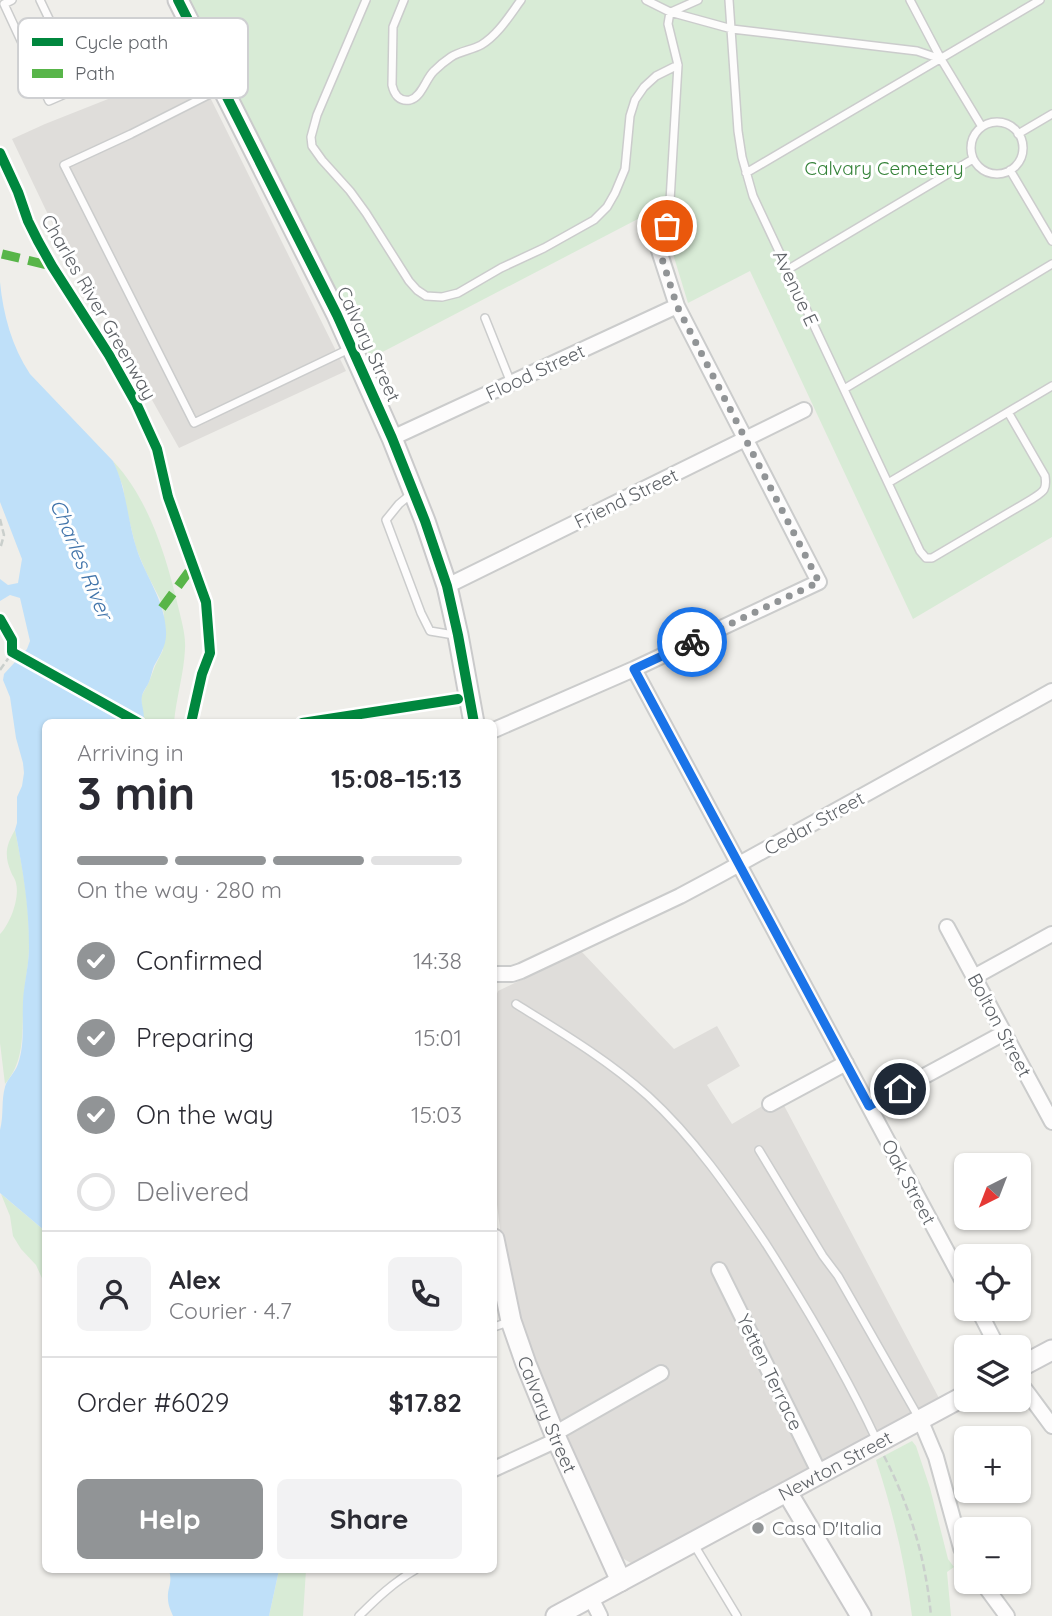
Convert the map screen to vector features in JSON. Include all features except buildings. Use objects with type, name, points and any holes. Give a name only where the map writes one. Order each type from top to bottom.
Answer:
[{"type":"street","name":"Calvary Street","points":[[178,0],[187,18]]},
{"type":"street","name":"Calvary Street","points":[[228,98],[352,347],[414,492],[447,586],[473,719]]},
{"type":"street","points":[[497,729],[634,669],[819,582],[677,306],[652,226]]},
{"type":"street","name":"Flood Street","points":[[392,438],[677,306]]},
{"type":"street","name":"Friend Street","points":[[447,586],[804,410]]},
{"type":"street","name":"Oak Street","points":[[634,669],[954,1265]]},
{"type":"street","name":"Cedar Street","points":[[497,974],[521,971],[680,896],[1052,691]]},
{"type":"street","name":"Bolton Street","points":[[947,927],[1052,1122]]},
{"type":"street","points":[[974,977],[1052,934]]},
{"type":"street","points":[[869,1106],[1004,1032]]},
{"type":"street","points":[[770,1104],[846,1063]]},
{"type":"street","name":"Yetten Terrace","points":[[719,1270],[820,1474]]},
{"type":"street","name":"Calvary Street","points":[[497,1271],[502,1324],[526,1364],[555,1437],[621,1581]]},
{"type":"street","points":[[1031,1361],[1052,1350]]},
{"type":"street","points":[[497,1467],[555,1437],[661,1373]]},
{"type":"street","points":[[1031,1398],[1052,1426]]},
{"type":"street","name":"Newton Street","points":[[556,1616],[820,1474],[880,1448],[920,1419],[954,1401]]},
{"type":"street","points":[[920,1419],[936,1457],[954,1523]]},
{"type":"street","points":[[787,1492],[861,1616]]},
{"type":"street","points":[[991,1594],[1007,1616]]},
{"type":"street","points":[[591,1598],[600,1616]]},
{"type":"lane","points":[[12,0],[4,4],[18,34]]},
{"type":"lane","points":[[40,0],[49,18]]},
{"type":"lane","points":[[366,0],[317,115],[311,137],[312,146],[350,191],[417,290],[426,296],[442,298],[458,293],[501,268],[544,248],[601,214],[607,208],[625,169],[630,116],[635,100],[656,76],[678,65]]},
{"type":"lane","points":[[404,0],[393,27],[392,85],[393,93],[399,98],[409,100],[421,90],[431,73],[451,57],[481,45],[490,38],[521,0]]},
{"type":"lane","points":[[646,0],[670,12],[732,29],[917,51],[941,59]]},
{"type":"lane","points":[[670,12],[698,0]]},
{"type":"lane","name":"Avenue E","points":[[729,0],[738,131],[753,196],[920,551],[926,558],[932,558],[1045,490],[1045,476],[1007,412]]},
{"type":"lane","points":[[910,0],[941,59],[982,127]]},
{"type":"lane","points":[[746,173],[1040,0]]},
{"type":"lane","points":[[658,246],[665,234],[669,218],[678,65],[668,24],[670,12]]},
{"type":"lane","points":[[203,98],[64,165],[194,423],[352,347]]},
{"type":"lane","points":[[1018,134],[1052,114]]},
{"type":"lane","points":[[990,123],[1000,123],[1010,126],[1018,134],[1023,148],[1020,159],[1010,170],[1000,174],[989,173],[981,169],[973,159],[971,144],[982,127],[990,123]]},
{"type":"lane","points":[[787,270],[973,159]]},
{"type":"lane","points":[[1010,170],[1052,241]]},
{"type":"lane","points":[[844,389],[1052,264]]},
{"type":"lane","points":[[485,318],[511,383]]},
{"type":"lane","points":[[888,482],[1052,386]]},
{"type":"lane","points":[[414,492],[399,504],[386,520],[430,631],[458,635]]},
{"type":"lane","points":[[516,1004],[615,1068],[683,1131],[716,1171],[809,1312],[880,1448]]},
{"type":"lane","points":[[759,1150],[838,1276],[920,1419]]},
{"type":"lane","points":[[693,1542],[737,1616]]},
{"type":"lane","points":[[359,1616],[408,1573]]},
{"type":"path","points":[[0,519],[4,536],[0,549]]},
{"type":"path","points":[[0,619],[12,640],[14,654]]},
{"type":"path","points":[[0,670],[14,654]]},
{"type":"path","points":[[14,654],[132,719]]},
{"type":"path","points":[[328,719],[458,699]]},
{"type":"path","points":[[880,1448],[902,1494],[919,1544],[931,1616]]},
{"type":"shaded area","points":[[111,98],[210,98],[346,371],[179,448],[63,246],[12,139]]},
{"type":"shaded area","points":[[581,951],[674,1049],[717,1026],[740,1066],[707,1085],[732,1124],[779,1096],[940,1400],[634,1563],[622,1558],[568,1447],[526,1341],[503,1252],[497,1205],[498,991]]},
{"type":"green space","name":"Calvary Cemetery","points":[[190,0],[1052,0],[1052,537],[913,619],[750,271],[688,303],[659,208],[371,358],[240,98],[248,98],[248,18],[199,18]]},
{"type":"green space","points":[[113,461],[126,476],[146,510],[168,568],[182,622],[185,638],[184,658],[174,719],[143,719],[141,697],[163,650],[164,614],[160,599],[136,548],[123,487]]},
{"type":"green space","points":[[15,830],[27,903],[29,954],[20,1053],[5,1084],[0,1043],[0,934],[11,917],[17,896],[16,883],[7,855]]},
{"type":"green space","points":[[1,1194],[42,1228],[42,1278],[36,1265],[13,1236],[10,1216]]},
{"type":"green space","points":[[912,1441],[916,1446],[948,1559],[954,1567],[947,1572],[951,1616],[912,1616],[898,1537],[876,1460]]},
{"type":"green space","points":[[278,1573],[306,1573],[303,1616],[269,1616]]},
{"type":"water","name":"Charles River","points":[[0,282],[9,330],[30,374],[113,461],[121,482],[137,550],[159,599],[166,631],[161,654],[142,696],[144,719],[42,719],[42,1228],[0,1193],[3,1098],[6,1084],[18,1064],[22,1049],[23,1001],[29,947],[25,888],[15,830],[17,797],[24,773],[10,697],[3,680],[4,674],[27,649],[30,641],[20,598],[10,595],[0,601],[0,579],[8,585],[18,583],[22,559],[0,502]]},
{"type":"water","points":[[169,1573],[278,1573],[269,1616],[173,1616],[168,1601]]},
{"type":"marked path","points":[[2,254],[52,266]]},
{"type":"marked path","points":[[162,608],[193,566]]},
{"type":"cycle path","points":[[178,0],[187,18]]},
{"type":"cycle path","points":[[227,98],[337,315],[392,438],[425,521],[447,586],[473,719]]},
{"type":"cycle path","name":"Charles River Greenway","points":[[0,153],[38,241],[109,355],[136,403],[157,449],[168,497],[206,602],[210,653],[202,674],[192,719]]},
{"type":"cycle path","points":[[0,619],[12,640],[12,652],[132,719]]},
{"type":"cycle path","points":[[328,719],[458,699]]},
{"type":"way so far","points":[[667,226],[658,246],[673,297],[819,582],[692,642]]},
{"type":"place","name":"Casa D'Italia","points":[[758,1528]]},
{"type":"route","points":[[692,642],[634,669],[869,1106],[900,1089]]}]
